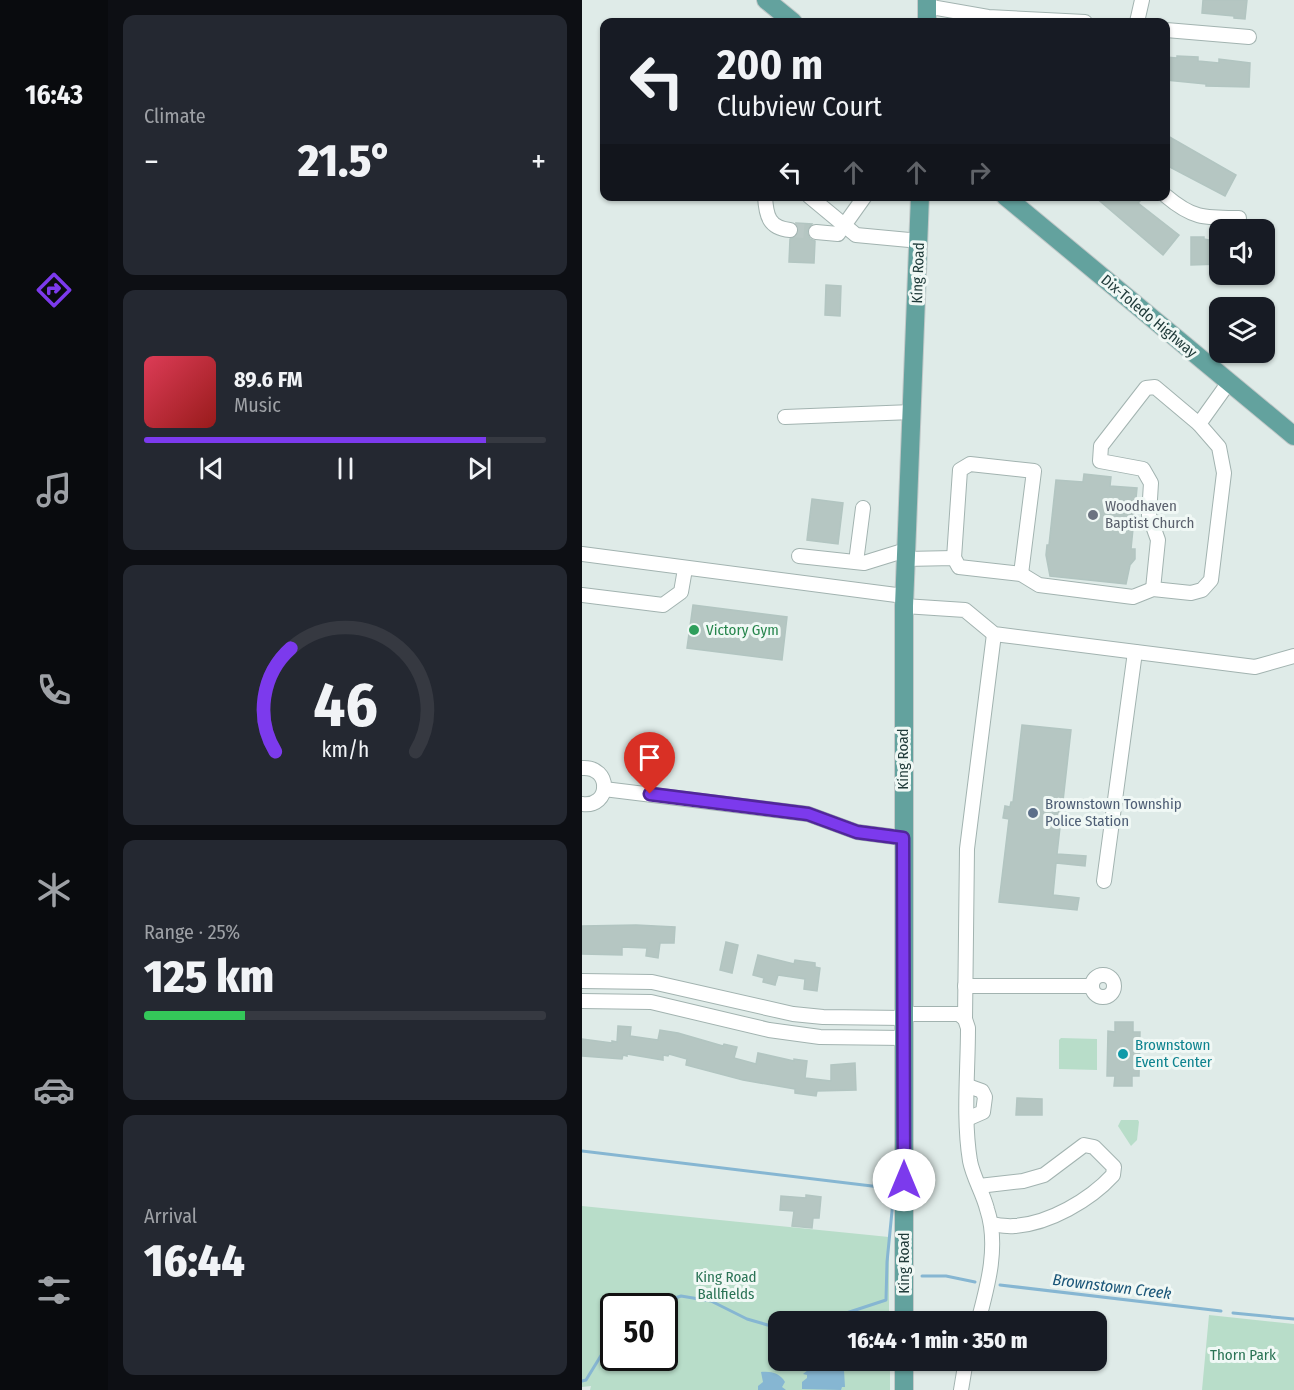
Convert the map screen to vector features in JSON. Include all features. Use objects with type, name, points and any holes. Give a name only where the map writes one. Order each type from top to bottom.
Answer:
[{"type":"main road","points":[[766,0],[788,18]]},
{"type":"main road","name":"King Road","points":[[904,1311],[904,601],[920,201]]},
{"type":"main road","name":"Dix-Toledo Highway","points":[[1011,201],[1294,436]]},
{"type":"main road","points":[[904,1371],[904,1390]]},
{"type":"street","points":[[1138,18],[1142,0]]},
{"type":"street","points":[[927,10],[974,18],[1007,18]]},
{"type":"street","points":[[1170,30],[1249,37]]},
{"type":"street","points":[[1170,199],[1180,208],[1199,216],[1239,218]]},
{"type":"street","points":[[766,201],[768,219],[778,229],[790,230]]},
{"type":"street","points":[[815,201],[856,235],[920,241]]},
{"type":"street","points":[[816,232],[838,234],[861,201]]},
{"type":"street","points":[[1199,424],[1229,382]]},
{"type":"street","points":[[1021,574],[1034,471],[970,464],[960,470],[954,558],[959,567],[1021,574],[1039,585],[1133,597],[1153,589],[1191,593],[1202,590],[1211,580],[1224,473],[1219,447],[1199,424],[1155,387],[1146,388],[1101,446],[1100,461],[1143,469],[1151,483],[1149,515],[1158,540],[1153,589]]},
{"type":"street","points":[[785,417],[912,412]]},
{"type":"street","points":[[856,562],[863,508]]},
{"type":"street","points":[[582,554],[965,610],[994,634],[1255,667],[1294,656]]},
{"type":"street","points":[[799,556],[864,563],[905,555],[954,558]]},
{"type":"street","points":[[582,595],[663,605],[681,592],[685,569]]},
{"type":"street","points":[[981,1311],[993,1247],[991,1224],[970,1163],[967,1119],[968,1028],[965,1019],[965,986],[967,849],[994,634]]},
{"type":"street","points":[[1104,881],[1135,652]]},
{"type":"street","points":[[582,768],[599,773],[604,789],[598,800],[582,804]]},
{"type":"street","points":[[604,789],[808,814],[857,832],[903,838]]},
{"type":"street","points":[[904,1038],[820,1037],[789,1033],[651,1002],[588,1001],[587,981],[652,982],[794,1014],[823,1017],[960,1014],[965,1019]]},
{"type":"street","points":[[965,986],[1092,986]]},
{"type":"street","points":[[690,1010],[695,991]]},
{"type":"street","points":[[789,1033],[794,1014]]},
{"type":"street","points":[[979,1186],[1023,1181],[1044,1175],[1084,1145],[1094,1147],[1114,1167],[1113,1175],[1083,1202],[1040,1221],[1014,1226],[991,1224]]},
{"type":"street","points":[[961,1390],[964,1371]]},
{"type":"green space","points":[[1061,1038],[1097,1039],[1097,1070],[1059,1069],[1059,1040]]},
{"type":"green space","points":[[1121,1120],[1138,1120],[1139,1122],[1137,1140],[1131,1146],[1118,1126]]},
{"type":"green space","name":"King Road Ballfields","points":[[582,1206],[889,1237],[889,1311],[768,1311],[768,1371],[890,1371],[890,1390],[590,1390],[591,1386],[582,1387]]},
{"type":"green space","name":"Thorn Park","points":[[1209,1315],[1294,1324],[1294,1390],[1202,1390]]},
{"type":"water","points":[[807,1371],[844,1371],[845,1387],[841,1390],[802,1389],[802,1382],[807,1378],[807,1375],[803,1374]]},
{"type":"water","points":[[761,1372],[772,1372],[781,1376],[785,1382],[782,1387],[786,1390],[758,1390],[758,1386],[763,1382]]},
{"type":"building","points":[[1203,0],[1247,0],[1245,19],[1202,13]]},
{"type":"building","points":[[1177,56],[1198,57],[1198,61],[1219,63],[1219,59],[1250,63],[1249,87],[1206,86],[1206,84],[1170,80],[1170,57],[1177,58]]},
{"type":"building","points":[[1170,137],[1236,175],[1225,196],[1170,167]]},
{"type":"building","points":[[1100,201],[1140,201],[1138,203],[1179,235],[1163,255]]},
{"type":"building","points":[[796,223],[812,224],[807,232],[810,239],[815,241],[814,263],[789,262],[790,239],[799,232]]},
{"type":"building","points":[[1191,237],[1204,237],[1209,240],[1209,264],[1191,265]]},
{"type":"building","points":[[826,285],[841,286],[840,316],[825,315]]},
{"type":"building","name":"Woodhaven Baptist Church","points":[[1084,474],[1111,477],[1110,486],[1137,488],[1131,549],[1135,549],[1135,559],[1130,565],[1126,584],[1050,576],[1046,555],[1056,480],[1083,482]]},
{"type":"building","points":[[812,499],[843,503],[838,544],[807,540]]},
{"type":"building","points":[[693,605],[787,617],[782,660],[687,648]]},
{"type":"building","name":"Brownstown Township Police Station","points":[[1022,725],[1071,730],[1057,854],[1086,856],[1085,866],[1056,863],[1053,895],[1079,898],[1077,910],[999,902],[1009,819],[1003,818],[1005,806],[1010,807],[1013,802]]},
{"type":"building","points":[[582,926],[675,927],[674,943],[660,943],[658,958],[646,956],[647,948],[622,947],[622,955],[582,954]]},
{"type":"building","points":[[726,942],[738,945],[732,973],[720,970]]},
{"type":"building","points":[[758,955],[794,964],[795,960],[815,963],[815,967],[820,968],[817,991],[804,989],[805,979],[778,975],[775,985],[763,982],[764,978],[753,975]]},
{"type":"building","name":"Brownstown Event Center","points":[[1115,1022],[1133,1022],[1133,1032],[1140,1032],[1139,1076],[1132,1076],[1132,1086],[1114,1086],[1115,1076],[1107,1076],[1108,1031],[1115,1032]]},
{"type":"building","points":[[618,1026],[631,1027],[630,1036],[658,1040],[660,1030],[723,1046],[724,1044],[737,1047],[734,1058],[756,1064],[758,1053],[794,1061],[794,1059],[807,1061],[805,1078],[831,1081],[831,1065],[855,1063],[856,1090],[817,1091],[816,1096],[795,1093],[795,1089],[743,1080],[686,1065],[687,1059],[669,1054],[668,1056],[663,1055],[663,1060],[627,1054],[627,1056],[623,1055],[622,1059],[582,1056],[582,1039],[617,1042]]},
{"type":"building","points":[[1017,1098],[1042,1099],[1042,1115],[1016,1115]]},
{"type":"building","points":[[806,1195],[821,1197],[819,1218],[813,1218],[812,1228],[792,1226],[794,1211],[780,1210],[781,1196],[806,1198]]},
{"type":"waterway","points":[[582,1151],[880,1187],[894,1191],[886,1300],[852,1311]]},
{"type":"waterway","name":"Brownstown Creek","points":[[922,1276],[946,1276],[975,1282]]},
{"type":"waterway","name":"Brownstown Creek","points":[[1000,1285],[1221,1311]]},
{"type":"waterway","name":"Brownstown Creek","points":[[678,1297],[711,1301],[747,1319],[768,1325]]},
{"type":"waterway","name":"Brownstown Creek","points":[[1233,1313],[1294,1319]]},
{"type":"waterway","name":"Brownstown Creek","points":[[582,1381],[586,1380],[600,1357]]},
{"type":"tunnel","points":[[790,230],[816,232]]},
{"type":"place","name":"Woodhaven Baptist Church","points":[[1093,515]]},
{"type":"place","name":"Victory Gym","points":[[694,630]]},
{"type":"place","name":"Brownstown Township Police Station","points":[[1033,813]]},
{"type":"place","name":"Brownstown Event Center","points":[[1123,1054]]},
{"type":"route","points":[[650,794],[808,814],[857,832],[903,838],[904,1180]]}]
